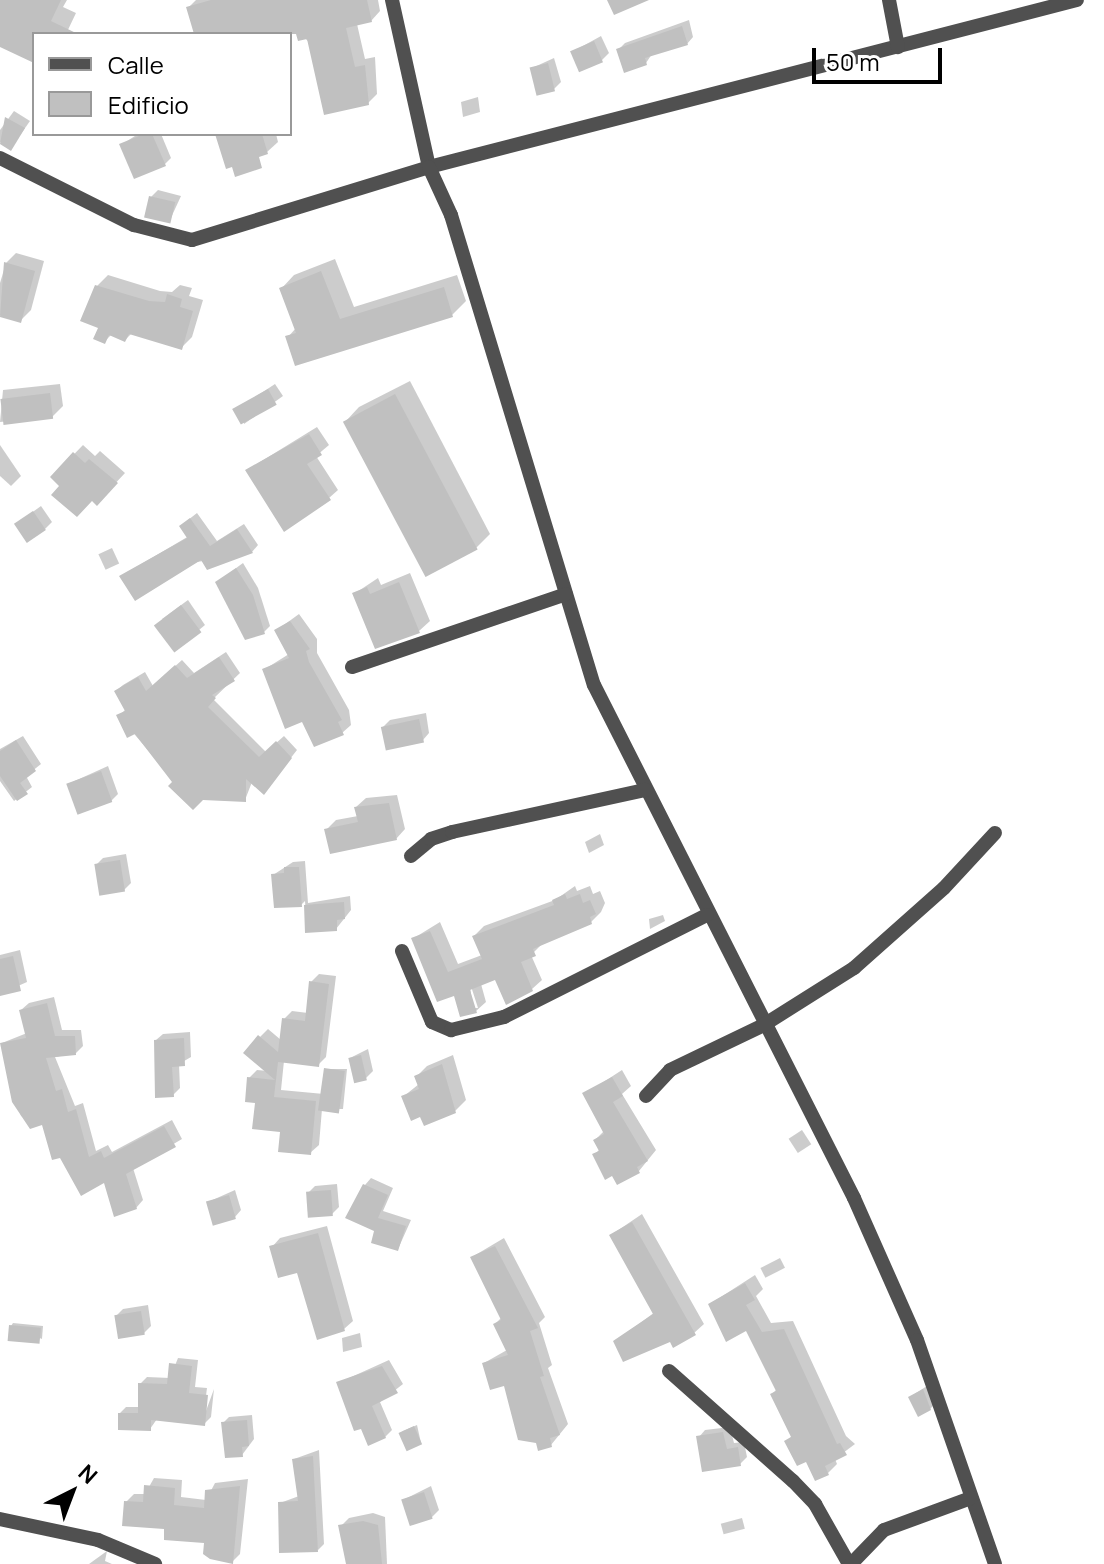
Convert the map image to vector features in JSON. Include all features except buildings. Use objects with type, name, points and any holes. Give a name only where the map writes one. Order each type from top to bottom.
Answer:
[{"type":"street","points":[[392,0],[429,167],[451,215],[594,685],[762,1026],[854,1198],[905,1311],[995,1564]]},
{"type":"street","points":[[889,0],[898,47]]},
{"type":"street","points":[[0,158],[134,225],[192,240],[429,167],[1077,0]]},
{"type":"street","points":[[352,667],[566,594]]},
{"type":"street","points":[[411,856],[431,839],[452,832],[645,790]]},
{"type":"street","points":[[646,1096],[670,1070],[762,1026],[854,968],[944,888],[995,833]]},
{"type":"street","points":[[402,951],[432,1022],[451,1030],[504,1017],[707,915]]},
{"type":"street","points":[[669,1371],[815,1504],[850,1564],[884,1530],[971,1498]]},
{"type":"street","points":[[0,1519],[98,1540],[155,1564]]}]
